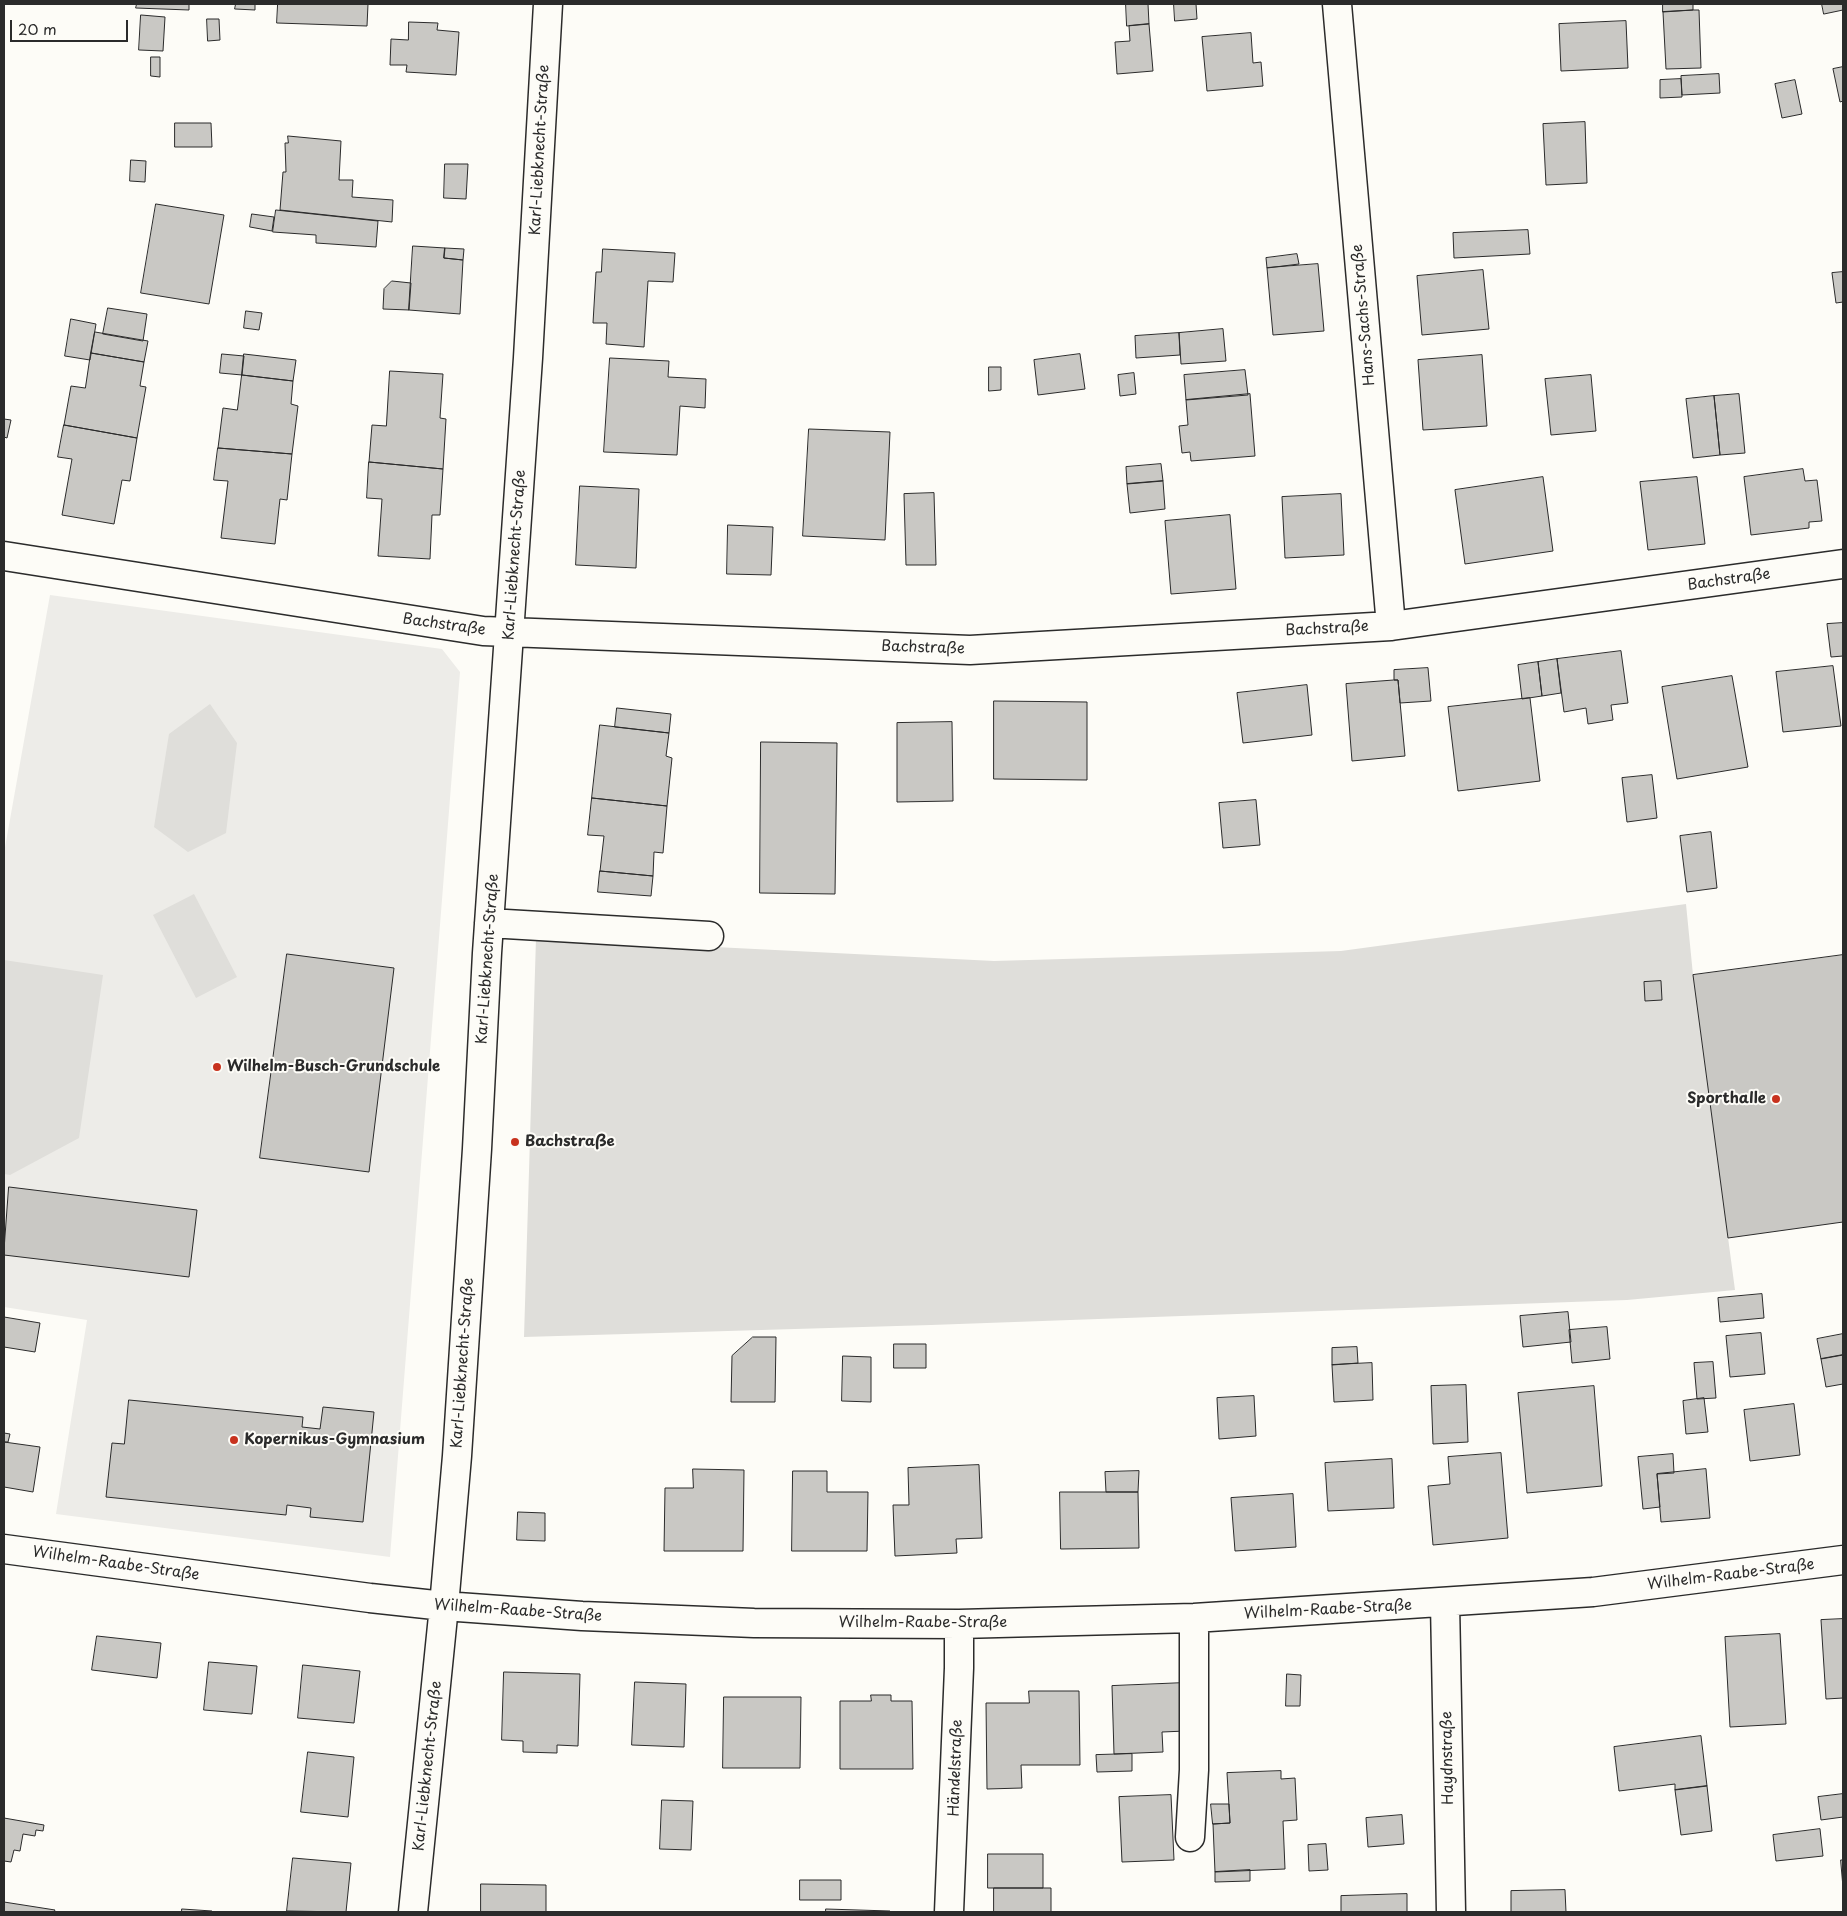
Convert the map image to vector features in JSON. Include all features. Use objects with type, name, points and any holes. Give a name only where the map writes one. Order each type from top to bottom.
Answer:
[{"type":"street","name":"Karl-Liebknecht-Straße","points":[[413,1912],[457,1456],[477,1149],[489,923],[529,348],[548,4]]},
{"type":"street","name":"Hans-Sachs-Straße","points":[[1337,4],[1391,626]]},
{"type":"street","name":"Bachstraße","points":[[4,556],[454,627],[509,633],[975,650],[1391,626],[1843,564]]},
{"type":"street","points":[[489,923],[709,936]]},
{"type":"street","name":"Wilhelm-Raabe-Straße","points":[[4,1549],[444,1606],[572,1615],[754,1623],[959,1624],[1194,1618],[1593,1592],[1843,1560]]},
{"type":"street","name":"Haydnstraße","points":[[1445,1603],[1451,1912]]},
{"type":"street","points":[[1190,1837],[1194,1770],[1194,1618]]},
{"type":"street","name":"Händelstraße","points":[[949,1912],[959,1668],[959,1624]]},
{"type":"shaded area","name":"Wilhelm-Busch-Grundschule","points":[[50,595],[442,649],[460,672],[390,1557],[56,1514],[87,1320],[4,1307],[4,853]]},
{"type":"shaded area","points":[[210,704],[237,743],[226,833],[188,852],[154,827],[169,734]]},
{"type":"shaded area","points":[[194,894],[237,977],[196,998],[153,915]]},
{"type":"shaded area","points":[[1686,904],[1693,975],[1735,1290],[1627,1300],[931,1325],[524,1337],[536,938],[994,961],[1341,951]]},
{"type":"shaded area","points":[[4,960],[103,975],[79,1138],[10,1175],[4,1174]]},
{"type":"building","points":[[137,4],[189,4],[189,10],[136,8]]},
{"type":"building","points":[[236,4],[255,4],[255,10],[235,9]]},
{"type":"building","points":[[278,4],[368,4],[367,26],[277,23]]},
{"type":"building","points":[[1126,4],[1148,4],[1149,24],[1127,26]]},
{"type":"building","points":[[1174,4],[1196,4],[1197,19],[1175,21]]},
{"type":"building","points":[[1663,4],[1693,4],[1693,10],[1663,12]]},
{"type":"building","points":[[1822,4],[1843,4],[1843,10],[1824,14]]},
{"type":"building","points":[[1699,10],[1701,68],[1666,69],[1663,12]]},
{"type":"building","points":[[141,15],[165,17],[163,51],[139,50]]},
{"type":"building","points":[[207,19],[219,19],[220,40],[208,41]]},
{"type":"building","points":[[1626,21],[1628,68],[1561,71],[1559,24]]},
{"type":"building","points":[[409,22],[438,23],[437,30],[459,32],[456,75],[406,72],[407,65],[390,65],[391,39],[408,40]]},
{"type":"building","points":[[1149,24],[1153,71],[1117,74],[1115,42],[1130,41],[1129,26]]},
{"type":"building","points":[[1251,33],[1253,63],[1261,62],[1263,86],[1207,91],[1202,37]]},
{"type":"building","points":[[151,57],[160,57],[160,77],[151,76]]},
{"type":"building","points":[[1843,67],[1843,101],[1840,102],[1833,69]]},
{"type":"building","points":[[1719,74],[1720,93],[1682,95],[1681,76]]},
{"type":"building","points":[[1681,79],[1682,97],[1660,98],[1660,80]]},
{"type":"building","points":[[1795,80],[1802,114],[1782,118],[1775,84]]},
{"type":"building","points":[[1585,122],[1587,183],[1546,185],[1543,124]]},
{"type":"building","points":[[175,123],[211,123],[212,147],[175,147]]},
{"type":"building","points":[[288,136],[341,141],[339,180],[353,180],[352,197],[393,200],[392,222],[280,210],[283,172],[286,172],[285,143],[288,143]]},
{"type":"building","points":[[131,160],[146,161],[145,182],[130,181]]},
{"type":"building","points":[[445,164],[468,164],[466,199],[444,198]]},
{"type":"building","points":[[156,204],[224,215],[209,304],[141,293]]},
{"type":"building","points":[[276,210],[378,221],[376,247],[316,243],[316,235],[273,232]]},
{"type":"building","points":[[252,214],[274,217],[272,231],[250,227]]},
{"type":"building","points":[[1528,230],[1530,254],[1454,258],[1453,233]]},
{"type":"building","points":[[413,246],[445,248],[444,258],[463,260],[460,314],[409,310]]},
{"type":"building","points":[[445,248],[464,249],[463,260],[444,258]]},
{"type":"building","points":[[603,249],[675,253],[673,282],[648,281],[644,347],[606,344],[607,323],[593,323],[596,272],[601,272]]},
{"type":"building","points":[[1297,254],[1299,264],[1267,268],[1266,258]]},
{"type":"building","points":[[1318,264],[1324,331],[1273,335],[1267,268]]},
{"type":"building","points":[[1483,270],[1489,329],[1422,335],[1417,276]]},
{"type":"building","points":[[1843,272],[1843,302],[1836,303],[1832,273]]},
{"type":"building","points":[[392,281],[411,283],[409,310],[383,309],[384,289]]},
{"type":"building","points":[[108,308],[147,314],[143,341],[103,334]]},
{"type":"building","points":[[246,311],[262,313],[259,330],[244,328]]},
{"type":"building","points":[[71,319],[96,324],[90,360],[65,356]]},
{"type":"building","points":[[1223,329],[1226,361],[1181,364],[1179,333]]},
{"type":"building","points":[[95,332],[148,341],[144,362],[91,353]]},
{"type":"building","points":[[1179,333],[1180,355],[1136,358],[1135,336]]},
{"type":"building","points":[[91,353],[144,362],[140,386],[146,387],[137,438],[64,425],[71,386],[85,388]]},
{"type":"building","points":[[222,354],[244,356],[242,375],[220,373]]},
{"type":"building","points":[[244,354],[296,360],[293,381],[242,375]]},
{"type":"building","points":[[1080,354],[1085,389],[1038,395],[1034,360]]},
{"type":"building","points":[[1482,355],[1487,426],[1423,430],[1418,360]]},
{"type":"building","points":[[610,358],[669,361],[668,377],[706,379],[705,408],[680,406],[677,455],[604,452]]},
{"type":"building","points":[[989,367],[1001,367],[1001,390],[989,391]]},
{"type":"building","points":[[1245,370],[1248,395],[1186,400],[1184,375]]},
{"type":"building","points":[[390,371],[443,374],[440,418],[446,419],[443,469],[369,462],[372,425],[386,426]]},
{"type":"building","points":[[1134,373],[1136,394],[1120,396],[1118,375]]},
{"type":"building","points":[[242,375],[293,381],[291,404],[298,406],[292,454],[218,448],[223,408],[237,410]]},
{"type":"building","points":[[1591,375],[1596,431],[1551,435],[1545,379]]},
{"type":"building","points":[[1250,394],[1255,456],[1191,461],[1190,452],[1182,453],[1179,426],[1188,425],[1186,400]]},
{"type":"building","points":[[1739,394],[1745,453],[1720,455],[1714,396]]},
{"type":"building","points":[[1714,396],[1720,455],[1693,458],[1686,399]]},
{"type":"building","points":[[4,419],[11,420],[7,438],[4,437]]},
{"type":"building","points":[[64,425],[137,438],[130,481],[122,480],[114,524],[62,515],[72,459],[58,457]]},
{"type":"building","points":[[809,429],[890,432],[885,540],[803,536]]},
{"type":"building","points":[[218,448],[292,454],[287,500],[280,499],[275,544],[221,538],[228,481],[214,480]]},
{"type":"building","points":[[369,462],[443,469],[440,515],[432,515],[430,559],[378,556],[382,499],[367,498]]},
{"type":"building","points":[[1161,464],[1163,481],[1127,484],[1126,467]]},
{"type":"building","points":[[1803,469],[1805,481],[1817,480],[1822,521],[1809,522],[1809,528],[1751,535],[1744,477]]},
{"type":"building","points":[[1543,477],[1553,551],[1465,564],[1455,490]]},
{"type":"building","points":[[1697,477],[1705,544],[1648,550],[1640,482]]},
{"type":"building","points":[[1163,481],[1165,509],[1130,513],[1127,484]]},
{"type":"building","points":[[580,486],[639,489],[636,568],[576,565]]},
{"type":"building","points":[[934,493],[936,565],[906,565],[904,494]]},
{"type":"building","points":[[1341,494],[1344,555],[1285,558],[1282,497]]},
{"type":"building","points":[[1230,515],[1236,589],[1171,594],[1165,521]]},
{"type":"building","points":[[728,525],[773,527],[771,575],[727,574]]},
{"type":"building","points":[[1843,623],[1843,656],[1831,657],[1827,624]]},
{"type":"building","points":[[1621,651],[1628,703],[1611,705],[1613,720],[1588,724],[1586,708],[1564,712],[1557,659]]},
{"type":"building","points":[[1557,659],[1561,693],[1542,696],[1538,662]]},
{"type":"building","points":[[1538,662],[1542,696],[1522,699],[1518,665]]},
{"type":"building","points":[[1833,666],[1841,726],[1783,732],[1776,672]]},
{"type":"building","points":[[1428,668],[1431,701],[1400,703],[1398,680],[1394,680],[1394,670]]},
{"type":"building","points":[[1732,676],[1748,767],[1677,779],[1662,687]]},
{"type":"building","points":[[1398,680],[1405,756],[1352,761],[1346,684]]},
{"type":"building","points":[[1307,685],[1312,735],[1243,743],[1237,693]]},
{"type":"building","points":[[1530,698],[1540,781],[1458,791],[1448,707]]},
{"type":"building","points":[[994,701],[1087,702],[1087,780],[994,779]]},
{"type":"building","points":[[617,708],[671,714],[669,733],[615,727]]},
{"type":"building","points":[[952,722],[953,801],[897,802],[897,723]]},
{"type":"building","points":[[600,725],[669,733],[666,756],[672,758],[667,806],[592,798]]},
{"type":"building","points":[[761,742],[837,743],[835,894],[760,893]]},
{"type":"building","points":[[1652,775],[1657,818],[1627,822],[1622,778]]},
{"type":"building","points":[[592,798],[667,806],[663,853],[654,852],[653,876],[600,871],[604,836],[588,835]]},
{"type":"building","points":[[1256,800],[1260,845],[1223,848],[1219,803]]},
{"type":"building","points":[[1711,832],[1717,888],[1687,892],[1680,836]]},
{"type":"building","points":[[600,871],[653,876],[651,896],[598,892]]},
{"type":"building","points":[[287,954],[394,968],[369,1172],[260,1158]]},
{"type":"building","name":"Sporthalle","points":[[1843,955],[1843,1222],[1728,1238],[1693,975]]},
{"type":"building","points":[[1661,981],[1662,1000],[1645,1001],[1644,982]]},
{"type":"building","points":[[9,1187],[197,1210],[189,1277],[4,1255]]},
{"type":"building","points":[[1762,1294],[1764,1318],[1720,1322],[1718,1298]]},
{"type":"building","points":[[1568,1312],[1571,1342],[1523,1347],[1520,1316]]},
{"type":"building","points":[[4,1317],[40,1323],[35,1352],[4,1347]]},
{"type":"building","points":[[1607,1327],[1610,1359],[1572,1363],[1569,1330]]},
{"type":"building","points":[[1761,1333],[1765,1374],[1730,1377],[1726,1336]]},
{"type":"building","points":[[1843,1334],[1843,1355],[1821,1359],[1817,1339]]},
{"type":"building","points":[[753,1337],[776,1337],[775,1402],[731,1402],[732,1356]]},
{"type":"building","points":[[894,1344],[926,1344],[926,1368],[894,1368]]},
{"type":"building","points":[[1357,1347],[1358,1363],[1332,1365],[1332,1348]]},
{"type":"building","points":[[1843,1355],[1843,1384],[1826,1387],[1821,1359]]},
{"type":"building","points":[[843,1356],[871,1357],[871,1402],[842,1401]]},
{"type":"building","points":[[1713,1362],[1716,1398],[1697,1399],[1694,1363]]},
{"type":"building","points":[[1372,1363],[1373,1400],[1334,1402],[1332,1365]]},
{"type":"building","points":[[1466,1385],[1468,1442],[1433,1444],[1431,1386]]},
{"type":"building","points":[[1594,1386],[1602,1486],[1527,1493],[1518,1393]]},
{"type":"building","points":[[1254,1396],[1256,1436],[1219,1439],[1217,1398]]},
{"type":"building","points":[[1704,1398],[1708,1432],[1686,1434],[1683,1401]]},
{"type":"building","points":[[129,1400],[303,1417],[302,1427],[320,1429],[323,1407],[374,1412],[363,1522],[310,1517],[311,1508],[287,1505],[286,1515],[106,1497],[112,1443],[124,1444]]},
{"type":"building","points":[[1794,1404],[1800,1455],[1750,1461],[1744,1410]]},
{"type":"building","points":[[4,1433],[10,1434],[8,1442],[4,1442]]},
{"type":"building","points":[[4,1442],[40,1447],[33,1492],[4,1487]]},
{"type":"building","points":[[1501,1453],[1508,1538],[1433,1545],[1428,1486],[1450,1484],[1448,1457]]},
{"type":"building","points":[[1673,1454],[1674,1473],[1657,1474],[1660,1507],[1643,1509],[1638,1457]]},
{"type":"building","points":[[1392,1459],[1394,1508],[1328,1511],[1325,1463]]},
{"type":"building","points":[[979,1465],[982,1538],[956,1539],[957,1553],[895,1556],[893,1505],[909,1505],[908,1468]]},
{"type":"building","points":[[693,1469],[744,1470],[743,1551],[664,1551],[665,1488],[693,1488]]},
{"type":"building","points":[[1706,1469],[1710,1518],[1661,1522],[1657,1474]]},
{"type":"building","points":[[793,1471],[827,1471],[827,1492],[868,1492],[867,1551],[792,1551]]},
{"type":"building","points":[[1139,1471],[1138,1492],[1106,1492],[1105,1472]]},
{"type":"building","points":[[1060,1492],[1138,1492],[1139,1548],[1061,1549]]},
{"type":"building","points":[[1293,1494],[1296,1547],[1235,1551],[1231,1498]]},
{"type":"building","points":[[518,1512],[545,1513],[545,1541],[517,1540]]},
{"type":"building","points":[[1843,1619],[1843,1698],[1826,1699],[1821,1620]]},
{"type":"building","points":[[1780,1634],[1786,1724],[1730,1727],[1725,1637]]},
{"type":"building","points":[[97,1636],[161,1643],[157,1678],[92,1670]]},
{"type":"building","points":[[209,1662],[257,1666],[252,1714],[204,1710]]},
{"type":"building","points":[[303,1665],[360,1671],[354,1723],[298,1718]]},
{"type":"building","points":[[504,1672],[580,1674],[578,1746],[557,1745],[557,1753],[523,1752],[523,1741],[502,1740]]},
{"type":"building","points":[[1287,1674],[1301,1675],[1300,1706],[1286,1706]]},
{"type":"building","points":[[635,1682],[686,1684],[684,1747],[632,1745]]},
{"type":"building","points":[[1184,1683],[1186,1731],[1162,1732],[1163,1752],[1114,1754],[1112,1686]]},
{"type":"building","points":[[1029,1691],[1079,1691],[1080,1765],[1021,1765],[1022,1788],[987,1789],[986,1703],[1029,1703]]},
{"type":"building","points":[[871,1695],[891,1695],[891,1701],[912,1701],[913,1769],[840,1769],[840,1701],[871,1701]]},
{"type":"building","points":[[724,1697],[801,1697],[800,1768],[723,1768]]},
{"type":"building","points":[[1701,1736],[1707,1786],[1675,1790],[1675,1784],[1619,1791],[1614,1747]]},
{"type":"building","points":[[308,1752],[354,1757],[348,1817],[301,1812]]},
{"type":"building","points":[[1132,1754],[1132,1771],[1097,1772],[1096,1755]]},
{"type":"building","points":[[1281,1771],[1281,1779],[1295,1778],[1297,1820],[1283,1821],[1285,1869],[1215,1872],[1213,1824],[1230,1823],[1227,1773]]},
{"type":"building","points":[[1707,1786],[1712,1831],[1681,1835],[1675,1790]]},
{"type":"building","points":[[1843,1794],[1843,1817],[1821,1820],[1818,1797]]},
{"type":"building","points":[[1171,1795],[1174,1860],[1122,1862],[1119,1797]]},
{"type":"building","points":[[662,1800],[693,1801],[691,1850],[660,1849]]},
{"type":"building","points":[[1211,1804],[1229,1804],[1230,1823],[1213,1824]]},
{"type":"building","points":[[1402,1815],[1404,1844],[1368,1847],[1366,1818]]},
{"type":"building","points":[[4,1818],[44,1825],[43,1831],[36,1830],[35,1836],[23,1834],[20,1851],[14,1850],[11,1862],[4,1861]]},
{"type":"building","points":[[1820,1829],[1823,1856],[1776,1861],[1773,1835]]},
{"type":"building","points":[[1326,1844],[1328,1870],[1309,1871],[1308,1845]]},
{"type":"building","points":[[988,1854],[1043,1854],[1043,1888],[988,1888]]},
{"type":"building","points":[[293,1858],[351,1863],[346,1912],[287,1911]]},
{"type":"building","points":[[1841,1860],[1843,1860],[1843,1887]]},
{"type":"building","points":[[1250,1870],[1250,1881],[1215,1882],[1215,1872]]},
{"type":"building","points":[[800,1880],[841,1880],[841,1900],[800,1900]]},
{"type":"building","points":[[481,1884],[546,1885],[546,1912],[481,1912]]},
{"type":"building","points":[[994,1888],[1051,1888],[1051,1912],[994,1912]]},
{"type":"building","points":[[1565,1890],[1566,1912],[1511,1912],[1511,1891]]},
{"type":"building","points":[[1407,1894],[1407,1912],[1341,1912],[1341,1896]]},
{"type":"building","points":[[4,1902],[55,1910],[54,1912],[4,1912]]},
{"type":"building","points":[[182,1909],[212,1911],[212,1912],[182,1912]]},
{"type":"building","points":[[826,1909],[890,1911],[890,1912],[826,1912]]},
{"type":"place","name":"Wilhelm-Busch-Grundschule","points":[[217,1067]]},
{"type":"place","name":"Sporthalle","points":[[1776,1099]]},
{"type":"place","name":"Bachstraße","points":[[515,1142]]},
{"type":"place","name":"Kopernikus-Gymnasium","points":[[234,1440]]}]
